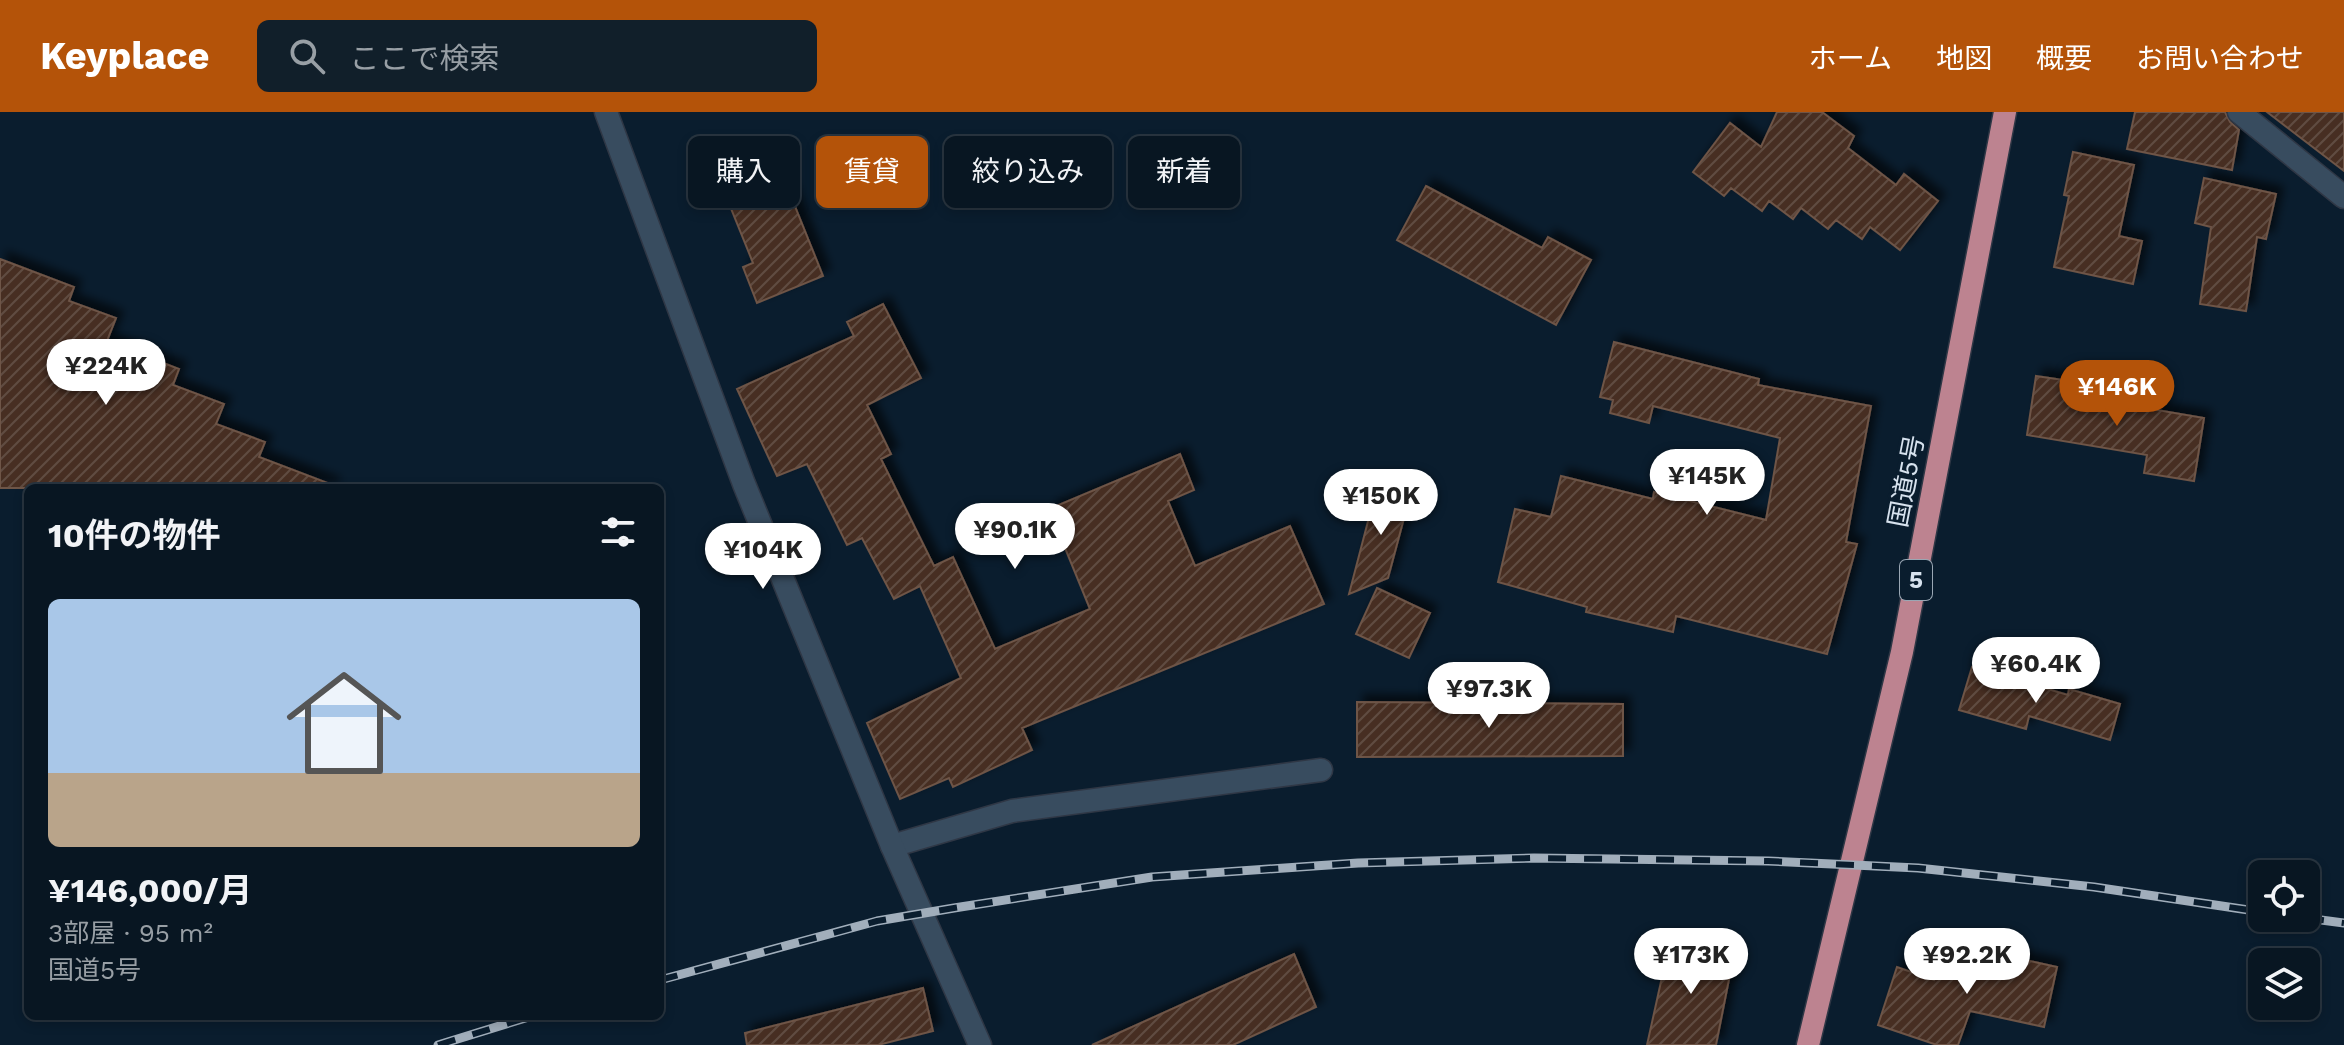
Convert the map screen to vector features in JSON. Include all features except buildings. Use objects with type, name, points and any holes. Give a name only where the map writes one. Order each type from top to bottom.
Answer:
[{"type":"highway","name":"国道5号","points":[[1808,1045],[1902,652],[2005,112]]},
{"type":"street","points":[[606,112],[744,484],[892,846],[980,1045]]},
{"type":"street","points":[[2239,112],[2344,197]]},
{"type":"street","points":[[892,846],[1012,811],[1321,770]]},
{"type":"railway","points":[[664,979],[877,921],[954,908],[1152,877],[1358,863],[1534,858],[1768,861],[1918,868],[2094,887],[2248,910]]},
{"type":"railway","points":[[2320,920],[2344,923]]},
{"type":"railway","points":[[438,1045],[519,1020]]}]
